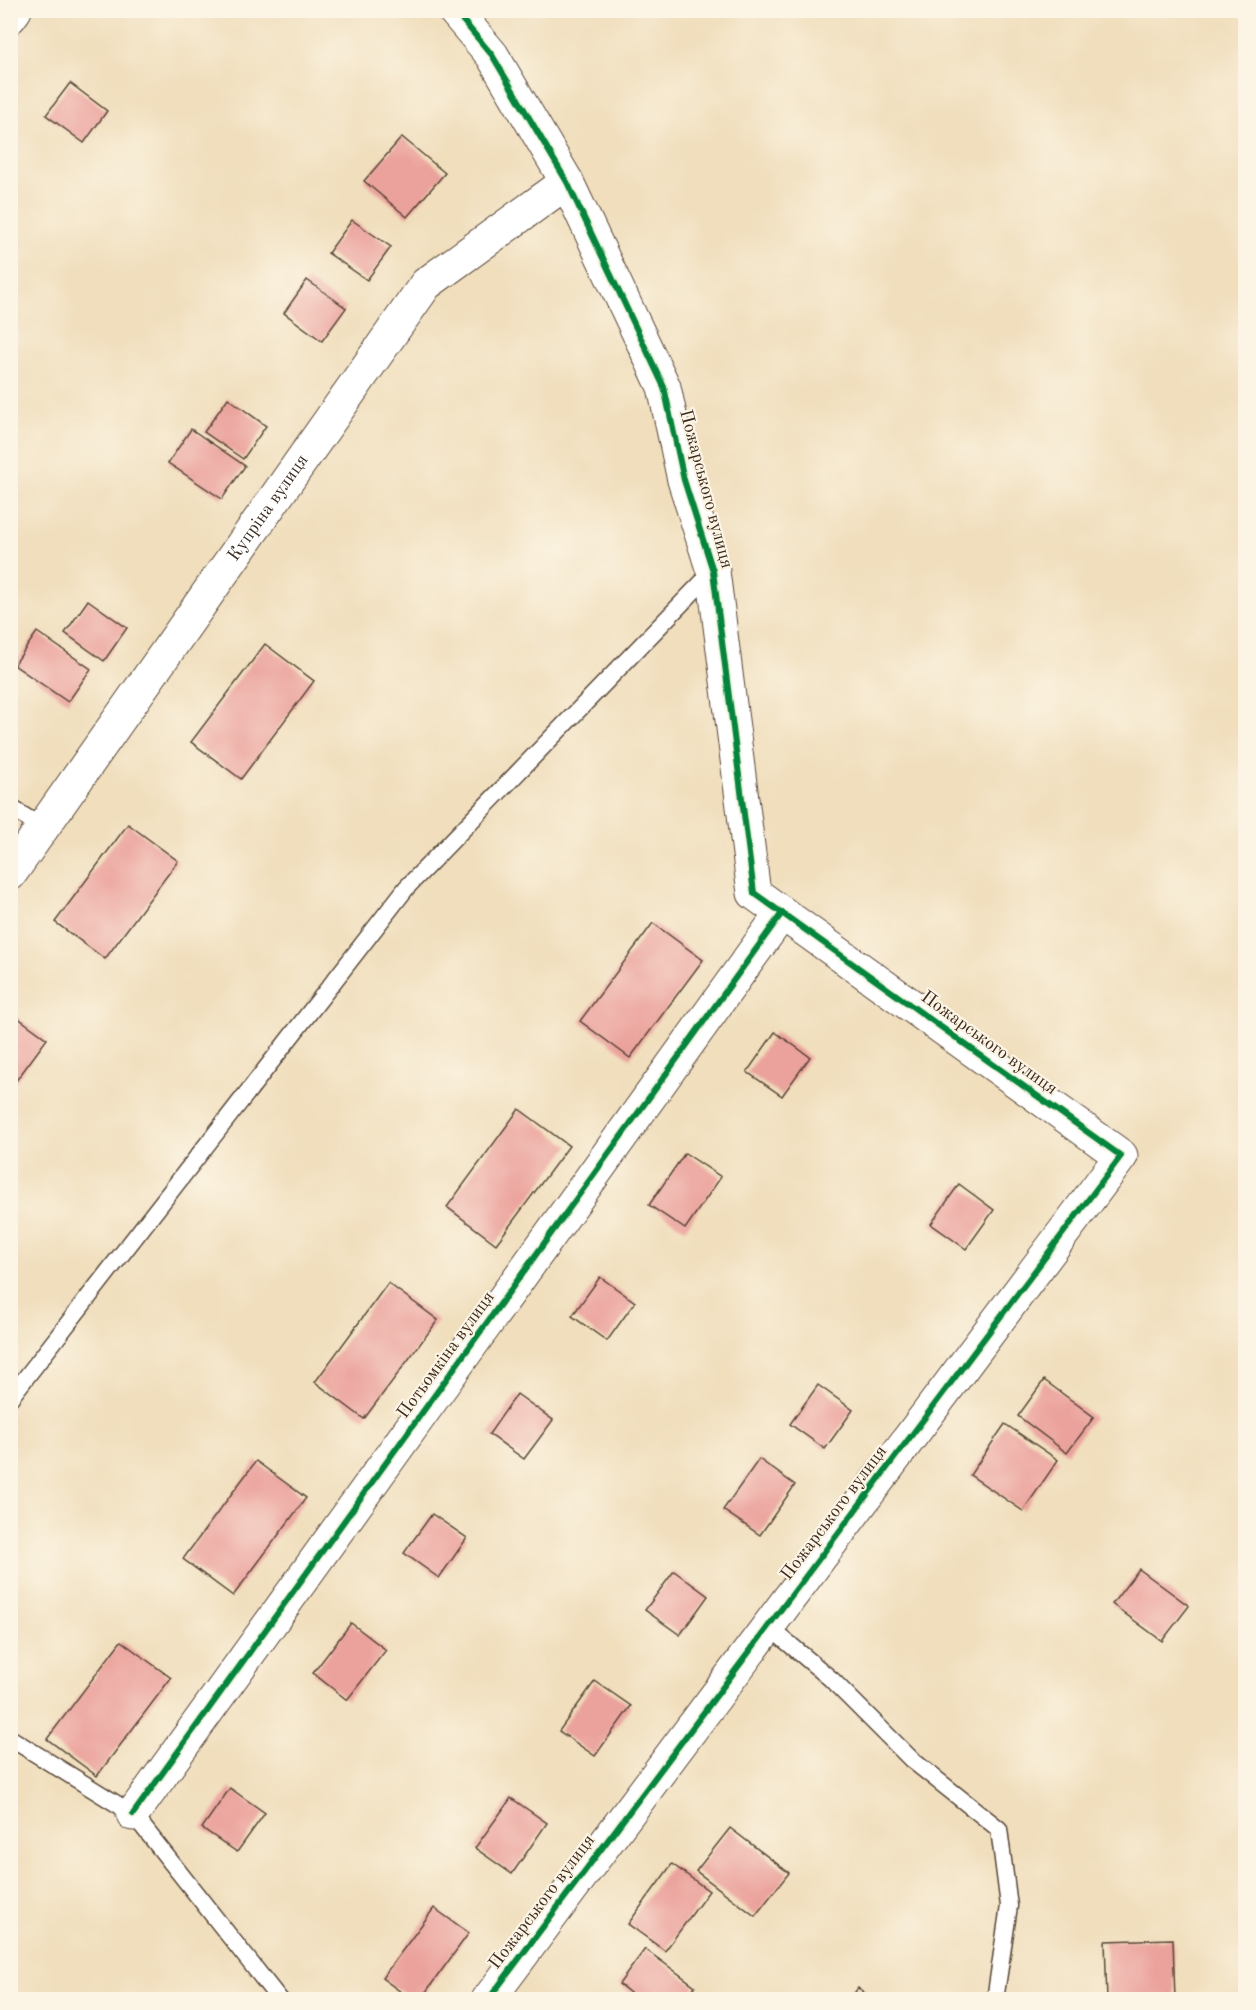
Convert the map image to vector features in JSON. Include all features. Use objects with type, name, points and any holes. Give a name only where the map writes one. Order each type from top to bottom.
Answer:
[{"type":"street","points":[[10,17],[15,10]]},
{"type":"street","name":"Пожарського вулиця","points":[[454,10],[492,55],[567,182],[664,387],[684,480],[713,571],[754,893],[1120,1156],[488,2000]]},
{"type":"street","name":"Купріна вулиця","points":[[10,874],[426,284],[567,182]]},
{"type":"street","name":"Потьомкіна вулиця","points":[[133,1814],[782,913]]},
{"type":"lane","points":[[10,1398],[407,887],[713,571]]},
{"type":"lane","points":[[10,807],[43,828]]},
{"type":"lane","points":[[768,1626],[831,1678],[912,1760],[999,1829],[1009,1906],[995,2000]]},
{"type":"lane","points":[[10,1738],[133,1814],[280,2000]]},
{"type":"building","points":[[70,83],[107,111],[84,143],[46,115]]},
{"type":"building","points":[[402,137],[445,173],[407,217],[364,181]]},
{"type":"building","points":[[352,220],[391,247],[367,280],[328,253]]},
{"type":"building","points":[[307,280],[346,308],[322,341],[284,313]]},
{"type":"building","points":[[228,398],[266,426],[243,459],[204,432]]},
{"type":"building","points":[[191,429],[245,466],[222,499],[168,463]]},
{"type":"building","points":[[88,600],[127,628],[104,661],[65,633]]},
{"type":"building","points":[[37,632],[91,669],[68,702],[14,665]]},
{"type":"building","points":[[265,644],[314,681],[241,779],[191,742]]},
{"type":"building","points":[[128,824],[178,861],[105,959],[55,922]]},
{"type":"building","points":[[653,923],[703,960],[630,1058],[580,1021]]},
{"type":"building","points":[[10,1012],[47,1039],[10,1089]]},
{"type":"building","points":[[775,1032],[810,1057],[782,1096],[747,1072]]},
{"type":"building","points":[[519,1109],[569,1146],[496,1244],[447,1207]]},
{"type":"building","points":[[685,1153],[721,1177],[685,1229],[649,1205]]},
{"type":"building","points":[[959,1184],[994,1210],[966,1249],[931,1224]]},
{"type":"building","points":[[600,1277],[635,1302],[607,1341],[572,1316]]},
{"type":"building","points":[[388,1283],[438,1320],[364,1419],[315,1382]]},
{"type":"building","points":[[1044,1380],[1094,1417],[1067,1453],[1018,1416]]},
{"type":"building","points":[[818,1385],[853,1410],[825,1449],[790,1424]]},
{"type":"building","points":[[517,1394],[553,1420],[524,1459],[489,1434]]},
{"type":"building","points":[[1005,1424],[1058,1460],[1023,1511],[970,1475]]},
{"type":"building","points":[[759,1459],[795,1485],[760,1535],[723,1510]]},
{"type":"building","points":[[256,1461],[306,1498],[233,1596],[183,1559]]},
{"type":"building","points":[[432,1514],[467,1538],[439,1578],[404,1553]]},
{"type":"building","points":[[1139,1569],[1189,1606],[1162,1641],[1112,1604]]},
{"type":"building","points":[[674,1571],[708,1596],[680,1635],[645,1610]]},
{"type":"building","points":[[351,1623],[386,1650],[347,1700],[313,1673]]},
{"type":"building","points":[[121,1641],[171,1678],[97,1776],[47,1739]]},
{"type":"building","points":[[595,1681],[631,1706],[595,1756],[559,1731]]},
{"type":"building","points":[[230,1788],[265,1813],[237,1852],[202,1828]]},
{"type":"building","points":[[511,1798],[547,1823],[512,1874],[475,1848]]},
{"type":"building","points":[[730,1828],[789,1873],[755,1916],[696,1871]]},
{"type":"building","points":[[672,1864],[709,1891],[665,1951],[628,1924]]},
{"type":"building","points":[[434,1908],[469,1933],[420,2000],[412,2000],[382,1978]]},
{"type":"building","points":[[1173,1939],[1175,2000],[1107,2000],[1105,1941]]},
{"type":"building","points":[[645,1949],[695,1986],[685,2000],[639,2000],[619,1984]]},
{"type":"building","points":[[858,1988],[874,2000],[849,2000]]},
{"type":"cycle path","points":[[454,10],[492,55],[567,182],[664,387],[684,480],[713,571],[754,893],[1121,1156],[488,2000]]},
{"type":"cycle path","points":[[133,1814],[782,913]]}]
